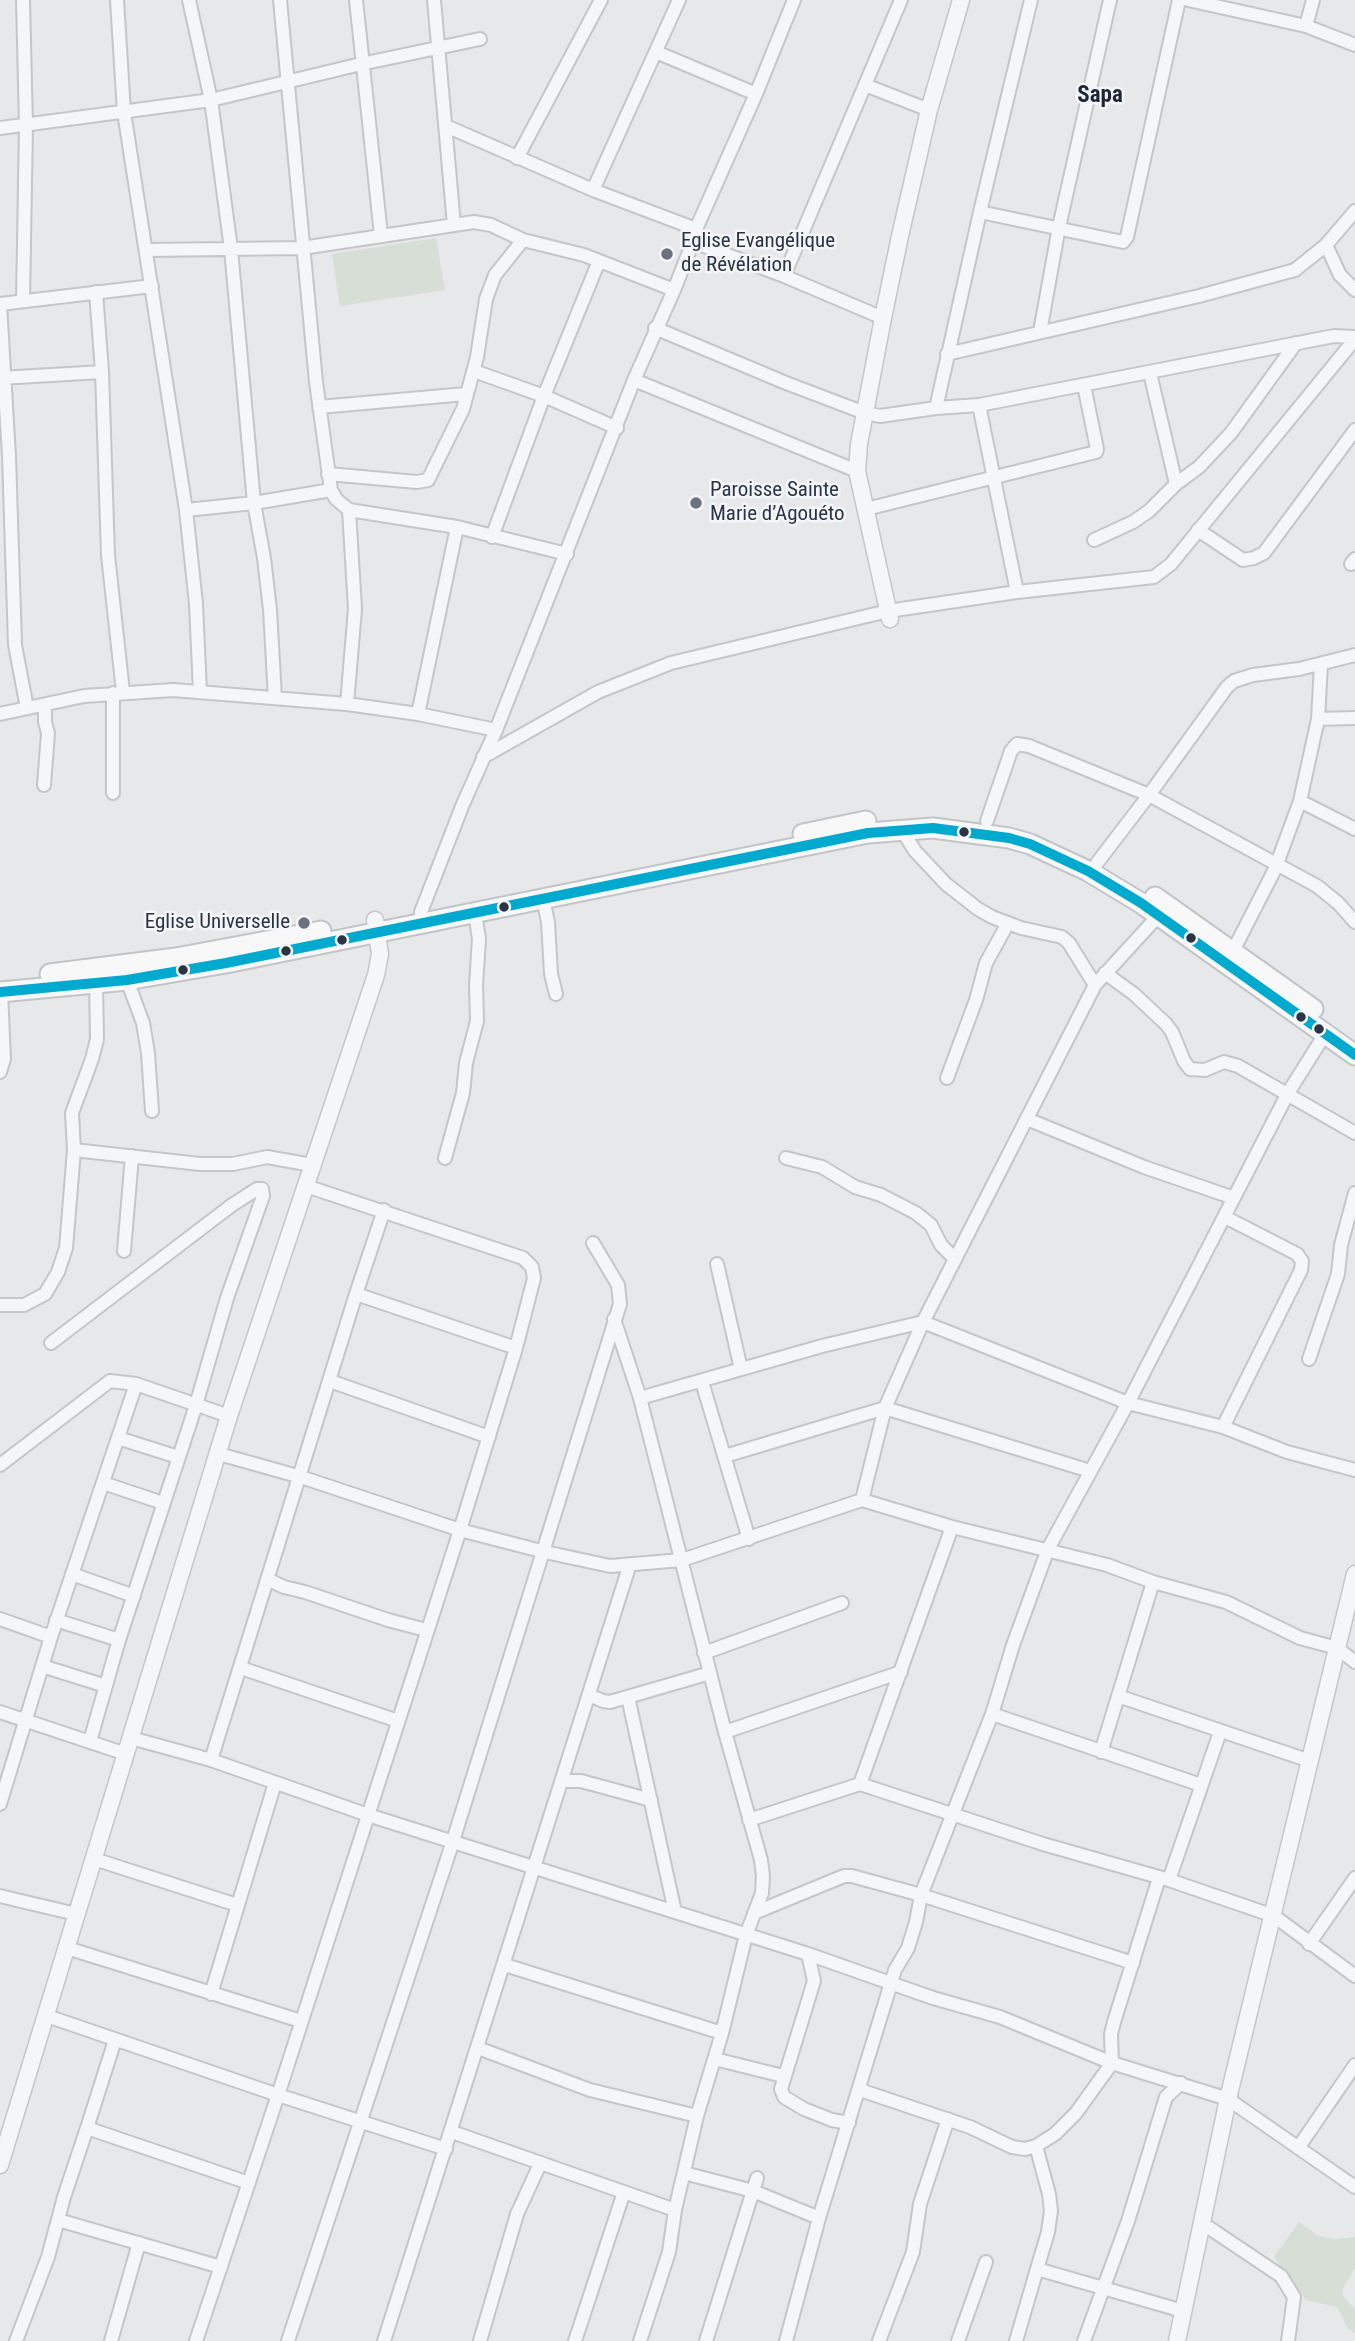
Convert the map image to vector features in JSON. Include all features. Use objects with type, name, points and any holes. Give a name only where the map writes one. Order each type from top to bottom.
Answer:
[{"type":"main road","points":[[0,978],[80,971],[376,926],[866,821],[909,817],[987,821],[1065,846],[1147,892],[1355,1038]]},
{"type":"main road","points":[[420,918],[475,913],[869,833],[933,828],[977,832],[1030,844],[1088,871],[1159,915],[1355,1055]]},
{"type":"main road","points":[[0,992],[127,980],[260,957],[376,926]]},
{"type":"street","points":[[23,0],[26,125],[23,301]]},
{"type":"street","points":[[117,0],[124,113],[186,510],[196,604],[200,692]]},
{"type":"street","points":[[190,0],[211,100],[231,249],[254,503],[268,597],[275,698]]},
{"type":"street","points":[[280,0],[319,407],[328,474],[335,499],[349,510],[457,527],[567,554]]},
{"type":"street","points":[[356,0],[381,235]]},
{"type":"street","points":[[434,0],[454,225]]},
{"type":"street","points":[[517,158],[601,0]]},
{"type":"street","points":[[593,190],[679,0]]},
{"type":"street","points":[[420,918],[634,380],[794,0]]},
{"type":"street","points":[[784,276],[901,0]]},
{"type":"street","points":[[889,615],[857,471],[883,318],[929,110],[961,0]]},
{"type":"street","points":[[936,408],[1031,0]]},
{"type":"street","points":[[1040,332],[1059,227],[1110,0]]},
{"type":"street","points":[[980,212],[1123,242],[1127,237],[1179,0]]},
{"type":"street","points":[[1188,0],[1306,26],[1355,45]]},
{"type":"street","points":[[1306,26],[1312,0]]},
{"type":"street","points":[[0,128],[211,100],[480,39]]},
{"type":"street","points":[[656,52],[756,94]]},
{"type":"street","points":[[865,85],[929,110]]},
{"type":"street","points":[[446,125],[593,190],[696,229]]},
{"type":"street","points":[[947,354],[1188,299],[1295,270],[1326,245],[1355,211]]},
{"type":"street","points":[[147,250],[302,248],[483,222],[523,240],[570,250],[674,290]]},
{"type":"street","points":[[328,474],[417,482],[428,480],[463,409],[474,371],[486,299],[495,275],[523,240]]},
{"type":"street","points":[[693,242],[784,276],[883,318]]},
{"type":"street","points":[[1326,245],[1340,275],[1355,290]]},
{"type":"street","points":[[492,537],[544,396],[599,261]]},
{"type":"street","points":[[27,708],[15,645],[5,524],[0,304],[152,286]]},
{"type":"street","points":[[96,292],[102,372],[108,555],[118,692],[113,793]]},
{"type":"street","points":[[656,328],[865,413],[880,416],[979,405],[1334,336],[1355,338]]},
{"type":"street","points":[[483,757],[598,692],[671,663],[889,615],[1017,592],[1154,577],[1171,564],[1355,338]]},
{"type":"street","points":[[1094,540],[1133,522],[1149,511],[1176,484],[1199,467],[1231,433],[1296,344]]},
{"type":"street","points":[[474,371],[544,396],[617,428]]},
{"type":"street","points":[[2,377],[102,372]]},
{"type":"street","points":[[1150,373],[1176,484]]},
{"type":"street","points":[[634,380],[857,471]]},
{"type":"street","points":[[866,509],[1096,452],[1084,386]]},
{"type":"street","points":[[319,407],[466,394]]},
{"type":"street","points":[[979,405],[1017,592]]},
{"type":"street","points":[[1198,530],[1243,559],[1264,553],[1355,430]]},
{"type":"street","points":[[186,510],[254,503],[331,490]]},
{"type":"street","points":[[348,704],[355,609],[349,510]]},
{"type":"street","points":[[418,714],[457,527]]},
{"type":"street","points":[[0,646],[15,645]]},
{"type":"street","points":[[1097,863],[1234,681],[1355,655]]},
{"type":"street","points":[[1233,951],[1276,864],[1300,801],[1318,719],[1321,664]]},
{"type":"street","points":[[0,714],[84,696],[173,690],[348,704],[418,714],[496,730]]},
{"type":"street","points":[[44,785],[48,733],[45,705]]},
{"type":"street","points":[[1318,719],[1355,718]]},
{"type":"street","points":[[987,821],[1011,751],[1017,744],[1028,746],[1149,795],[1317,886],[1338,903],[1355,922]]},
{"type":"street","points":[[1300,801],[1355,829]]},
{"type":"street","points":[[902,830],[915,851],[954,891],[978,909],[1008,922],[1062,937],[1069,943],[1096,985]]},
{"type":"street","points":[[543,899],[548,922],[551,974],[556,994]]},
{"type":"street","points":[[445,1158],[463,1093],[466,1063],[477,1021],[479,939],[475,913]]},
{"type":"street","points":[[862,1500],[885,1408],[923,1321],[1096,985],[1159,915]]},
{"type":"street","points":[[947,1078],[976,1000],[986,962],[1008,922]]},
{"type":"street","points":[[1,2162],[229,1416],[376,975],[380,954],[376,926]]},
{"type":"street","points":[[1105,973],[1134,994],[1166,1024],[1189,1069],[1205,1070],[1224,1062],[1238,1066],[1355,1133]]},
{"type":"street","points":[[127,980],[143,1023],[152,1111]]},
{"type":"street","points":[[0,1305],[24,1305],[45,1294],[58,1272],[66,1248],[74,1150],[72,1113],[97,1039],[96,983]]},
{"type":"street","points":[[0,992],[4,1059],[0,1072]]},
{"type":"street","points":[[786,2341],[819,2218],[895,1970],[913,1934],[921,1895],[992,1714],[1010,1654],[1048,1549],[1128,1403],[1288,1093],[1325,1034]]},
{"type":"street","points":[[1027,1119],[1144,1167],[1234,1198]]},
{"type":"street","points":[[74,1150],[200,1164],[233,1164],[267,1157],[312,1165]]},
{"type":"street","points":[[124,1251],[132,1156]]},
{"type":"street","points":[[786,1158],[822,1167],[855,1187],[881,1195],[916,1213],[930,1225],[942,1245],[955,1259]]},
{"type":"street","points":[[196,2341],[460,1530],[516,1348],[534,1279],[532,1267],[523,1258],[306,1186]]},
{"type":"street","points":[[51,1343],[232,1205],[257,1189],[262,1189],[263,1196],[233,1279],[196,1405],[119,1640],[90,1741]]},
{"type":"street","points":[[1308,1359],[1338,1274],[1355,1193]]},
{"type":"street","points":[[211,1760],[384,1210]]},
{"type":"street","points":[[1223,1427],[1301,1270],[1302,1261],[1297,1254],[1225,1217]]},
{"type":"street","points":[[288,2341],[453,1841],[620,1304],[618,1285],[593,1243]]},
{"type":"street","points":[[717,1264],[741,1369]]},
{"type":"street","points":[[356,1294],[516,1348]]},
{"type":"street","points":[[614,1319],[640,1398],[763,1876],[762,1893],[746,1935],[715,2059],[697,2116],[668,2252],[640,2341]]},
{"type":"street","points":[[640,1398],[822,1346],[923,1321],[1128,1403],[1223,1427],[1287,1452],[1355,1470]]},
{"type":"street","points":[[0,1465],[110,1381],[136,1384],[229,1416]]},
{"type":"street","points":[[330,1381],[489,1437]]},
{"type":"street","points":[[702,1382],[749,1539]]},
{"type":"street","points":[[0,1804],[41,1666],[136,1384]]},
{"type":"street","points":[[725,1456],[885,1408],[1090,1471]]},
{"type":"street","points":[[118,1438],[178,1457]]},
{"type":"street","points":[[219,1454],[301,1477],[460,1530],[594,1564],[682,1560],[862,1500],[952,1527],[1048,1549],[1226,1602],[1300,1638],[1337,1648],[1355,1662]]},
{"type":"street","points":[[103,1483],[163,1503]]},
{"type":"street","points":[[860,1784],[952,1527]]},
{"type":"street","points":[[386,2340],[630,1564]]},
{"type":"street","points":[[72,1574],[134,1596]]},
{"type":"street","points":[[1177,2341],[1228,2099],[1355,1574]]},
{"type":"street","points":[[269,1580],[284,1587],[426,1630]]},
{"type":"street","points":[[1101,1752],[1153,1582]]},
{"type":"street","points":[[704,1653],[842,1603]]},
{"type":"street","points":[[0,1619],[51,1637]]},
{"type":"street","points":[[56,1620],[119,1640]]},
{"type":"street","points":[[41,1666],[106,1686]]},
{"type":"street","points":[[241,1668],[398,1721]]},
{"type":"street","points":[[725,1732],[901,1672]]},
{"type":"street","points":[[590,1695],[610,1702],[710,1673]]},
{"type":"street","points":[[1118,1696],[1310,1761]]},
{"type":"street","points":[[628,1697],[676,1912]]},
{"type":"street","points":[[0,1712],[125,1754]]},
{"type":"street","points":[[992,1714],[1201,1785]]},
{"type":"street","points":[[860,2090],[948,2119],[1013,2147],[1025,2149],[1036,2146],[1055,2134],[1076,2113],[1112,2063],[1111,2034],[1133,1963],[1220,1731]]},
{"type":"street","points":[[131,1738],[211,1760],[368,1815],[1000,2017],[1112,2063],[1228,2099],[1355,2187]]},
{"type":"street","points":[[562,1781],[581,1781],[651,1800]]},
{"type":"street","points":[[211,1994],[275,1783]]},
{"type":"street","points":[[748,1820],[860,1784],[1274,1916],[1355,1976]]},
{"type":"street","points":[[94,1859],[237,1905]]},
{"type":"street","points":[[754,1913],[844,1876],[852,1876],[921,1895],[1133,1963]]},
{"type":"street","points":[[1309,1944],[1355,1878]]},
{"type":"street","points":[[0,1896],[76,1914]]},
{"type":"street","points":[[67,1948],[301,2021]]},
{"type":"street","points":[[808,1954],[814,1981],[781,2089],[790,2102],[832,2120],[849,2123]]},
{"type":"street","points":[[505,1965],[722,2033]]},
{"type":"street","points":[[47,2016],[446,2149]]},
{"type":"street","points":[[16,2341],[48,2257],[115,2039]]},
{"type":"street","points":[[478,2048],[590,2090],[697,2116]]},
{"type":"street","points":[[715,2059],[783,2076]]},
{"type":"street","points":[[1298,2148],[1355,2065]]},
{"type":"street","points":[[1084,2341],[1128,2221],[1166,2097],[1181,2083]]},
{"type":"street","points":[[878,2341],[912,2252],[920,2204],[948,2119]]},
{"type":"street","points":[[87,2128],[249,2182]]},
{"type":"street","points":[[452,2132],[676,2210]]},
{"type":"street","points":[[1016,2341],[1048,2232],[1051,2211],[1036,2146]]},
{"type":"street","points":[[480,2341],[517,2214],[540,2164]]},
{"type":"street","points":[[684,2173],[755,2184],[819,2218]]},
{"type":"street","points":[[706,2341],[755,2184]]},
{"type":"street","points":[[575,2341],[624,2192]]},
{"type":"street","points":[[58,2220],[221,2267]]},
{"type":"street","points":[[1202,2224],[1281,2276],[1294,2297],[1288,2341]]},
{"type":"street","points":[[111,2341],[139,2243]]},
{"type":"street","points":[[958,2341],[986,2262]]},
{"type":"street","points":[[1037,2269],[1183,2311]]},
{"type":"shaded area","points":[[436,238],[445,290],[340,306],[332,254]]},
{"type":"shaded area","points":[[1299,2222],[1318,2236],[1334,2239],[1355,2237],[1355,2268],[1342,2290],[1343,2296],[1355,2309],[1355,2333],[1348,2329],[1337,2307],[1306,2300],[1274,2257]]},
{"type":"transit line","points":[[0,992],[127,980],[226,963],[868,833],[933,828],[1009,838],[1030,844],[1088,871],[1141,903],[1355,1055]]},
{"type":"place","name":"Eglise Evangélique de Révélation","points":[[667,254]]},
{"type":"place","name":"Paroisse Sainte Marie d’Agouéto","points":[[696,503]]},
{"type":"place","name":"Eglise Universelle","points":[[304,923]]},
{"type":"district","name":"Sapa","points":[[1100,96]]}]
